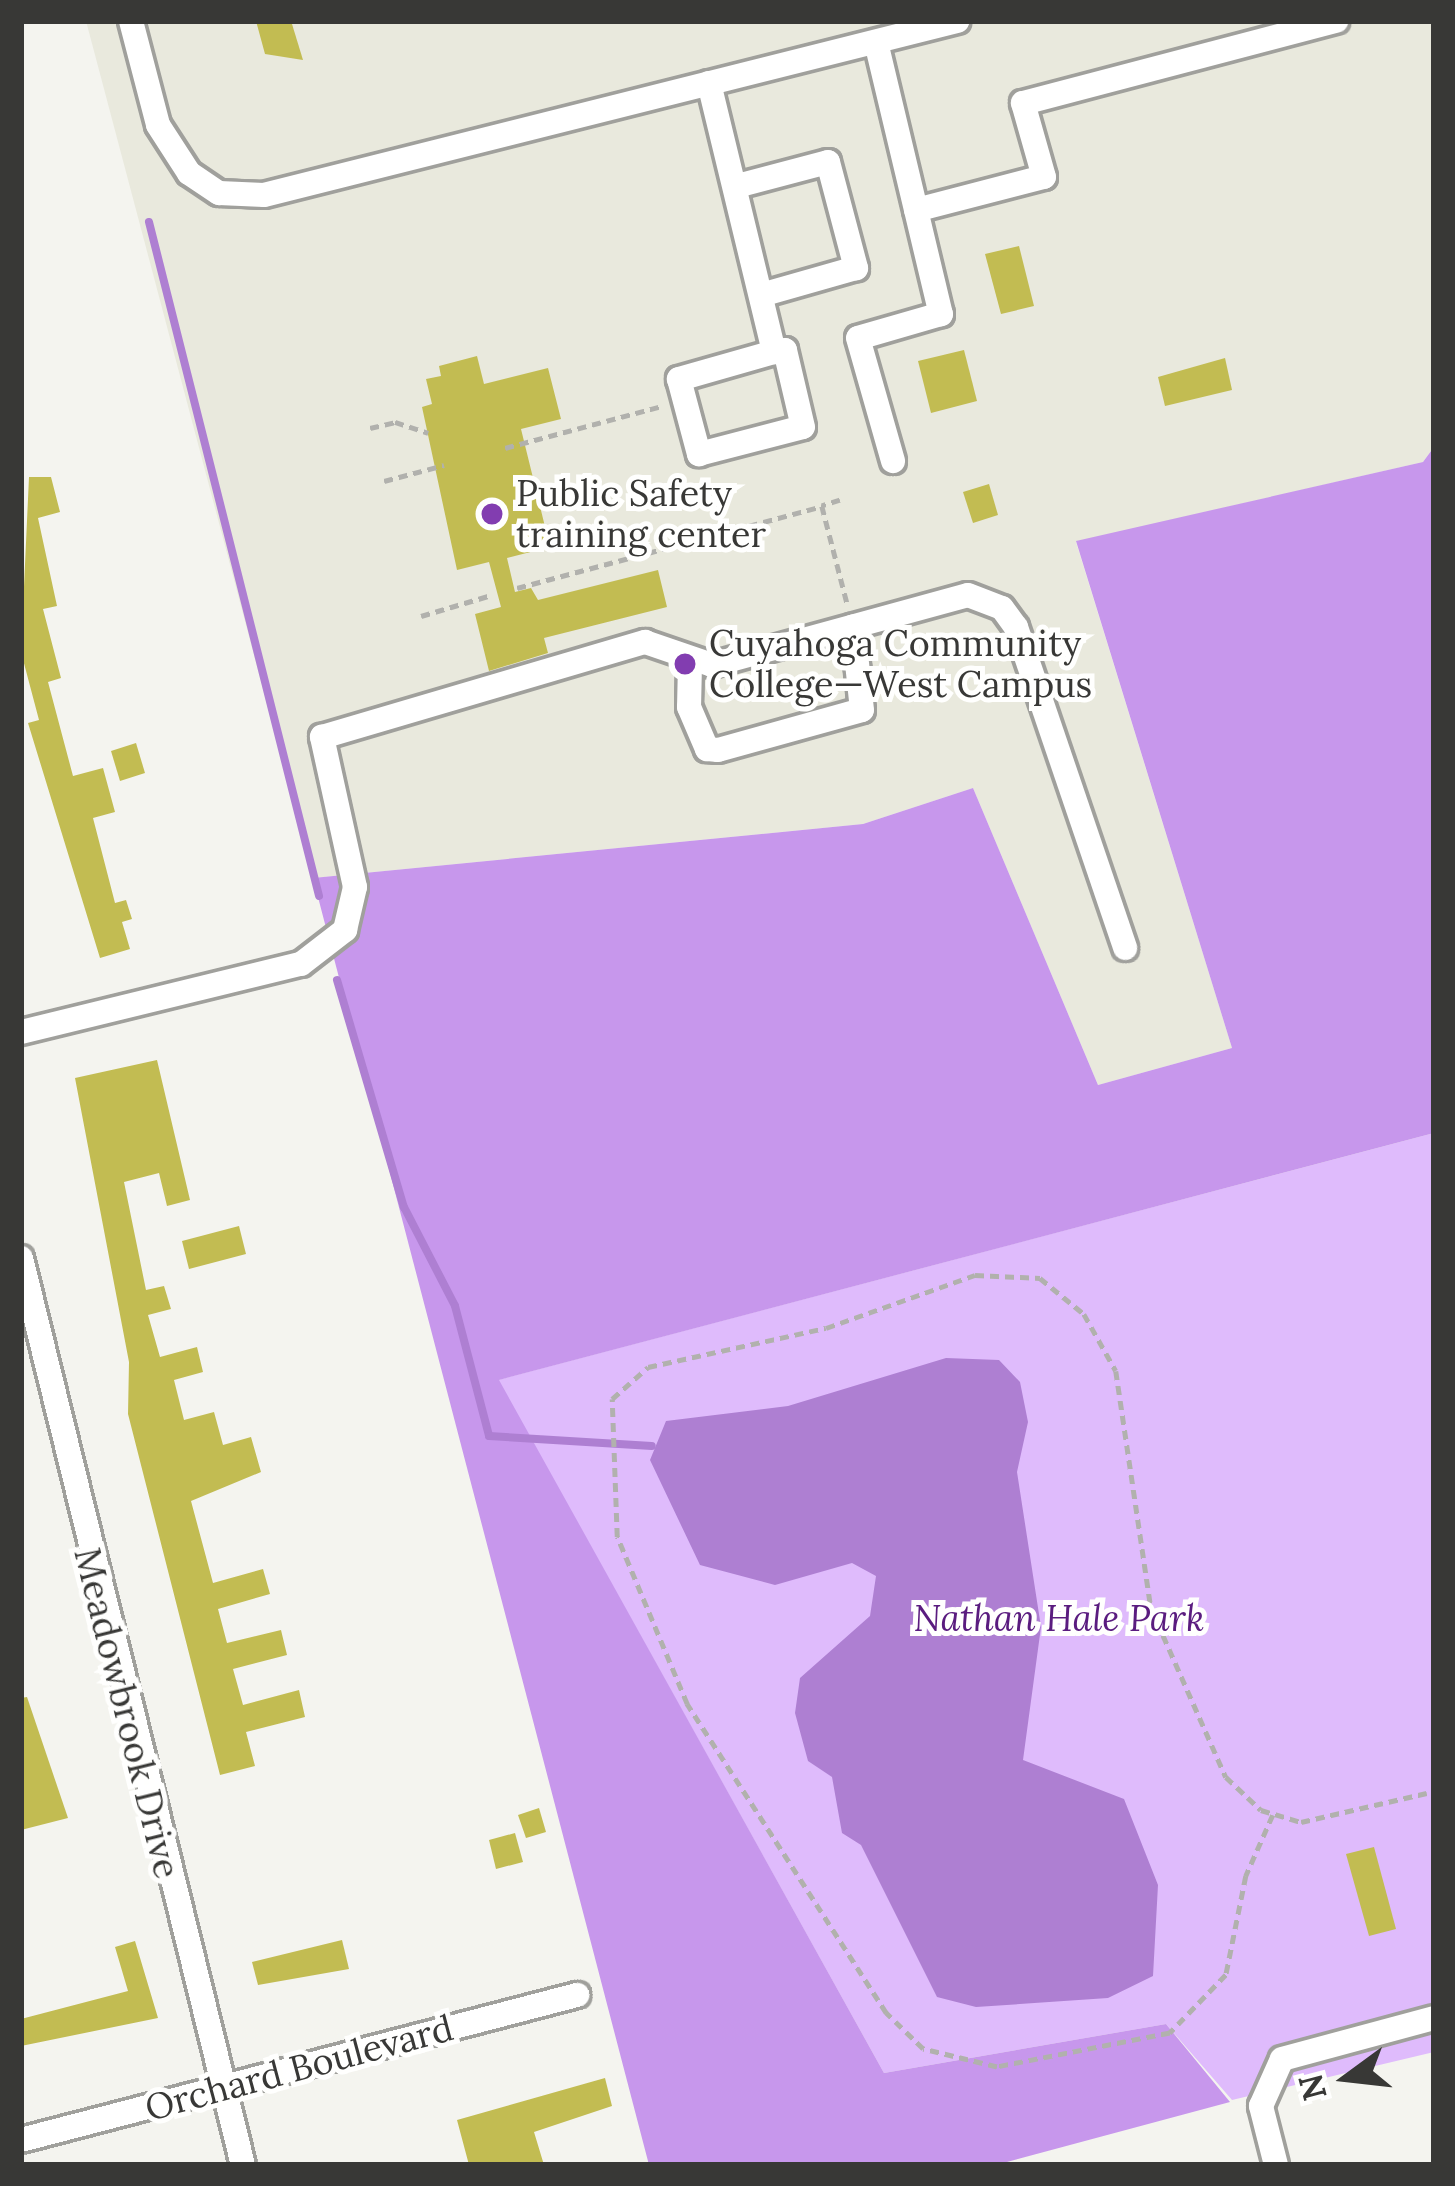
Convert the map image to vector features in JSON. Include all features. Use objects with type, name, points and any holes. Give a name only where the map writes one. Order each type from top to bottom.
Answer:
[{"type":"street","points":[[131,21],[158,124],[189,173],[219,193],[259,194],[950,22]]},
{"type":"street","points":[[916,210],[1044,176],[1023,103],[1336,21]]},
{"type":"street","points":[[875,42],[940,314],[858,338],[892,461]]},
{"type":"street","points":[[709,83],[765,294],[774,352]]},
{"type":"street","points":[[736,186],[828,162],[856,268],[765,294]]},
{"type":"street","points":[[785,350],[803,427],[699,454],[679,379],[774,352],[785,350]]},
{"type":"street","points":[[21,1032],[301,964],[345,930],[356,887],[322,737],[645,642],[690,664],[968,595],[1002,608],[1126,948]]},
{"type":"street","points":[[690,664],[689,707],[707,749],[718,750],[862,710],[853,626]]},
{"type":"street","name":"Meadowbrook Drive","points":[[21,1258],[243,2165]]},
{"type":"street","name":"Orchard Boulevard","points":[[21,2140],[578,1994]]},
{"type":"street","points":[[1276,2165],[1261,2106],[1282,2059],[1434,2018]]},
{"type":"path","points":[[506,448],[664,406]]},
{"type":"path","points":[[370,428],[395,422],[428,433]]},
{"type":"path","points":[[384,481],[444,465]]},
{"type":"path","points":[[517,588],[841,500]]},
{"type":"path","points":[[822,506],[853,626]]},
{"type":"path","points":[[421,616],[488,596]]},
{"type":"path","points":[[1275,1816],[1246,1876],[1226,1975],[1182,2025],[1129,2049],[997,2067],[933,2056],[886,2014],[828,1910],[712,1751],[622,1552],[607,1472],[607,1424],[622,1384],[648,1367],[826,1328],[975,1274],[1040,1278],[1084,1315],[1116,1371],[1142,1574],[1168,1661],[1226,1777],[1275,1816],[1280,1829]]},
{"type":"path","points":[[1275,1816],[1314,1821],[1427,1792]]},
{"type":"shaded area","name":"Cuyahoga Community College—West Campus","points":[[86,21],[1434,21],[1434,447],[1423,462],[1076,542],[1232,1048],[1098,1085],[973,788],[863,824],[313,878]]},
{"type":"shaded area","points":[[1434,447],[1434,1133],[499,1380],[884,2073],[1166,2024],[1230,2102],[996,2165],[649,2165],[313,878],[863,824],[973,788],[1098,1085],[1232,1048],[1076,541],[1423,462]]},
{"type":"shaded area","points":[[946,1358],[999,1360],[1020,1382],[1028,1422],[1017,1472],[1041,1627],[1023,1760],[1124,1799],[1158,1885],[1153,1976],[1108,1998],[976,2007],[937,1997],[861,1845],[842,1833],[832,1777],[808,1761],[795,1713],[800,1678],[870,1616],[876,1576],[852,1563],[775,1585],[700,1565],[650,1460],[666,1421],[788,1406]]},
{"type":"green space","name":"Nathan Hale Park","points":[[1434,1133],[1434,2052],[1232,2100],[1166,2024],[884,2073],[498,1380]]},
{"type":"building","points":[[256,21],[292,24],[303,60],[265,54]]},
{"type":"building","points":[[1019,246],[1034,306],[1001,314],[985,254]]},
{"type":"building","points":[[964,350],[977,401],[931,413],[918,361]]},
{"type":"building","name":"Public Safety training center","points":[[477,356],[484,384],[548,368],[561,419],[521,429],[550,547],[507,558],[515,592],[531,588],[538,600],[658,570],[667,607],[544,638],[548,653],[489,671],[475,614],[501,607],[489,562],[457,570],[422,407],[432,404],[426,379],[441,376],[439,366]]},
{"type":"building","points":[[1225,358],[1232,390],[1165,406],[1158,377]]},
{"type":"building","points":[[29,477],[51,477],[60,512],[38,518],[57,606],[43,609],[61,678],[48,682],[73,776],[103,768],[115,812],[93,818],[115,903],[126,900],[132,919],[122,922],[130,949],[100,958],[28,723],[39,720],[21,652]]},
{"type":"building","points":[[989,484],[998,515],[973,523],[963,492]]},
{"type":"building","points":[[136,743],[145,773],[120,781],[111,751]]},
{"type":"building","points":[[157,1060],[190,1200],[167,1206],[159,1173],[124,1182],[146,1290],[164,1286],[171,1309],[148,1315],[160,1357],[197,1347],[203,1372],[174,1380],[184,1420],[214,1412],[223,1445],[251,1437],[261,1472],[191,1501],[213,1583],[263,1569],[270,1594],[218,1609],[227,1643],[281,1630],[287,1655],[233,1669],[243,1705],[299,1690],[305,1717],[246,1732],[255,1766],[220,1775],[128,1414],[129,1362],[75,1078]]},
{"type":"building","points":[[239,1226],[246,1254],[189,1269],[182,1241]]},
{"type":"building","points":[[27,1697],[68,1818],[21,1830],[21,1698]]},
{"type":"building","points":[[539,1808],[546,1832],[526,1838],[518,1815]]},
{"type":"building","points":[[515,1833],[523,1862],[496,1869],[489,1840]]},
{"type":"building","points":[[1374,1847],[1396,1929],[1369,1936],[1346,1854]]},
{"type":"building","points":[[342,1940],[349,1969],[258,1985],[252,1962]]},
{"type":"building","points":[[135,1941],[158,2018],[21,2046],[21,2019],[128,1991],[115,1947]]},
{"type":"building","points":[[605,2078],[612,2106],[534,2132],[544,2165],[469,2165],[457,2120]]},
{"type":"waterway","points":[[149,222],[319,896]]},
{"type":"waterway","points":[[337,980],[404,1207],[455,1306],[489,1436],[652,1446]]},
{"type":"place","name":"Public Safety training center","points":[[492,514]]},
{"type":"place","name":"Cuyahoga Community College—West Campus","points":[[685,664]]}]
